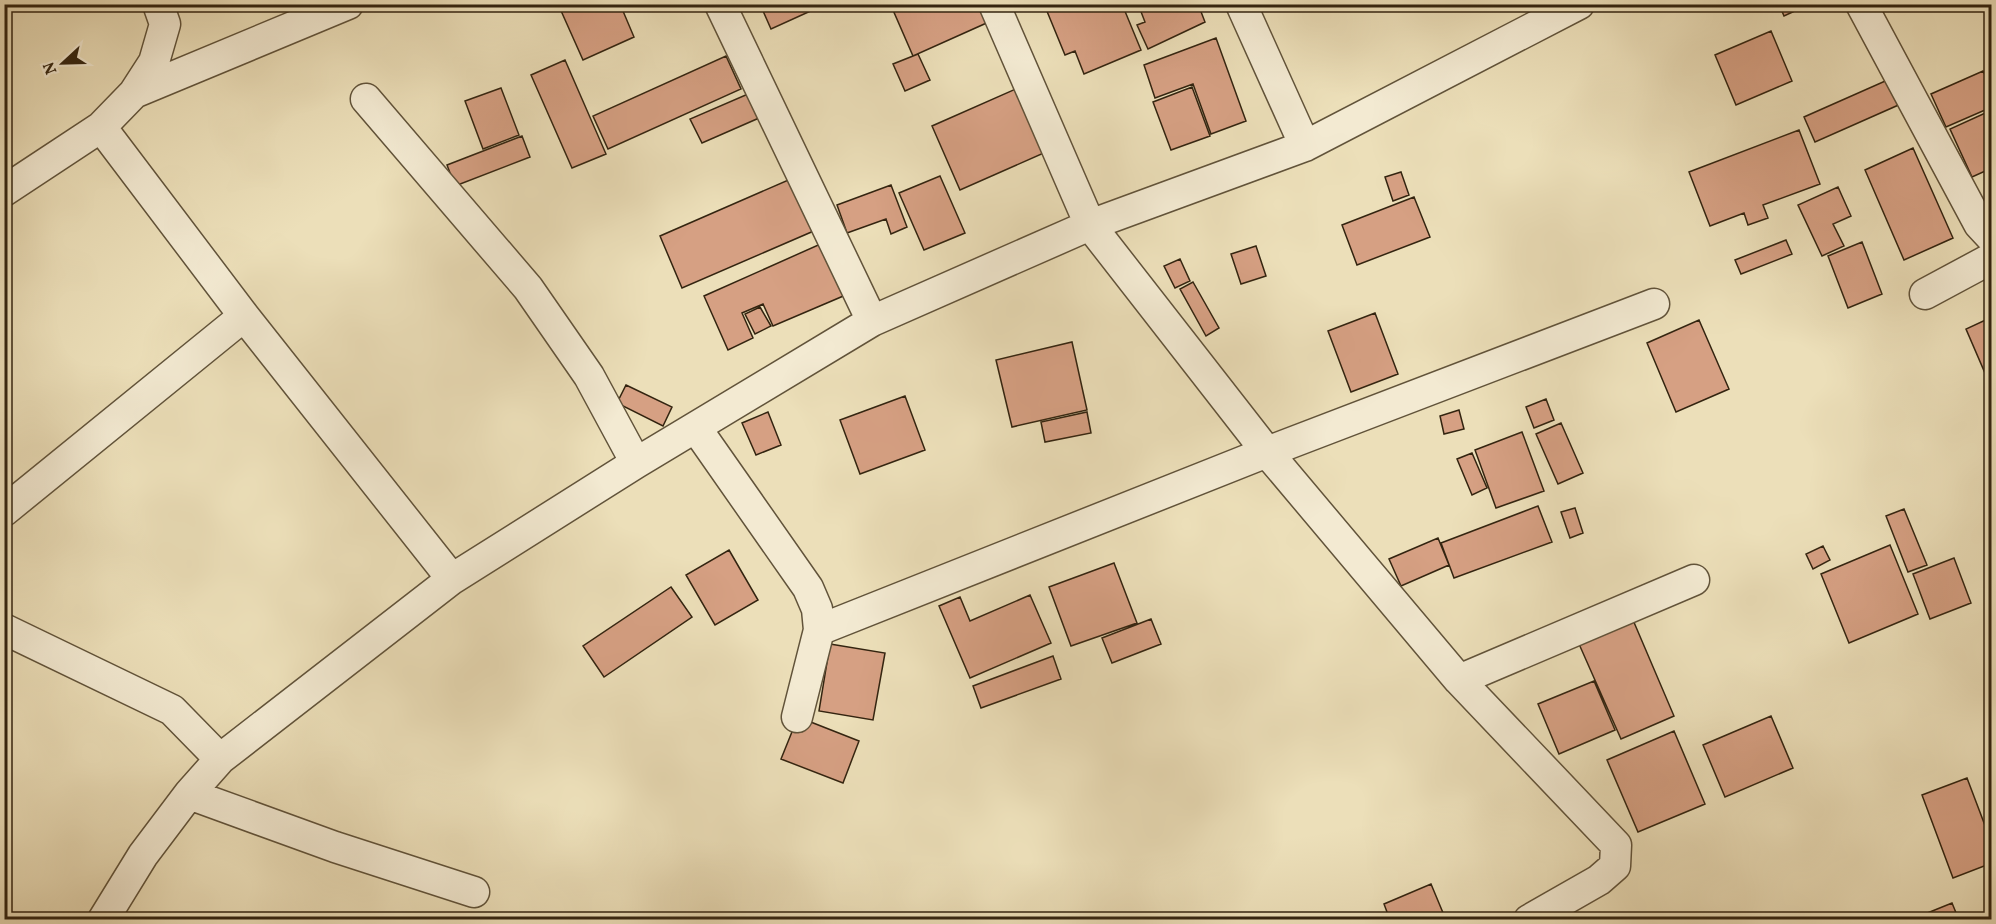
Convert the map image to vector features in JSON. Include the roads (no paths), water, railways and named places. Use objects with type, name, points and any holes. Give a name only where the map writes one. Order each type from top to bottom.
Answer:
[{"type":"street","points":[[4,191],[101,128],[134,93],[154,62],[160,43],[165,24],[158,4]]},
{"type":"street","points":[[134,93],[348,4]]},
{"type":"street","points":[[720,4],[872,321]]},
{"type":"street","points":[[994,4],[1090,225],[1267,452],[1459,680],[1616,845],[1615,866],[1599,880],[1529,920]]},
{"type":"street","points":[[1241,4],[1305,146]]},
{"type":"street","points":[[103,920],[142,855],[189,794],[220,759],[452,579],[636,464],[872,321],[1090,225],[1305,146],[1579,4]]},
{"type":"street","points":[[1861,4],[1980,225],[1992,238]]},
{"type":"street","points":[[366,99],[528,288],[589,376],[636,464]]},
{"type":"street","points":[[101,128],[244,316],[452,579]]},
{"type":"street","points":[[1925,294],[1992,258]]},
{"type":"street","points":[[819,630],[1267,452],[1654,304]]},
{"type":"street","points":[[4,511],[244,316]]},
{"type":"street","points":[[696,428],[808,588],[817,609],[819,630],[797,717]]},
{"type":"street","points":[[1459,680],[1694,580]]},
{"type":"street","points":[[4,629],[172,710],[220,759]]},
{"type":"street","points":[[189,794],[335,847],[474,892]]}]
